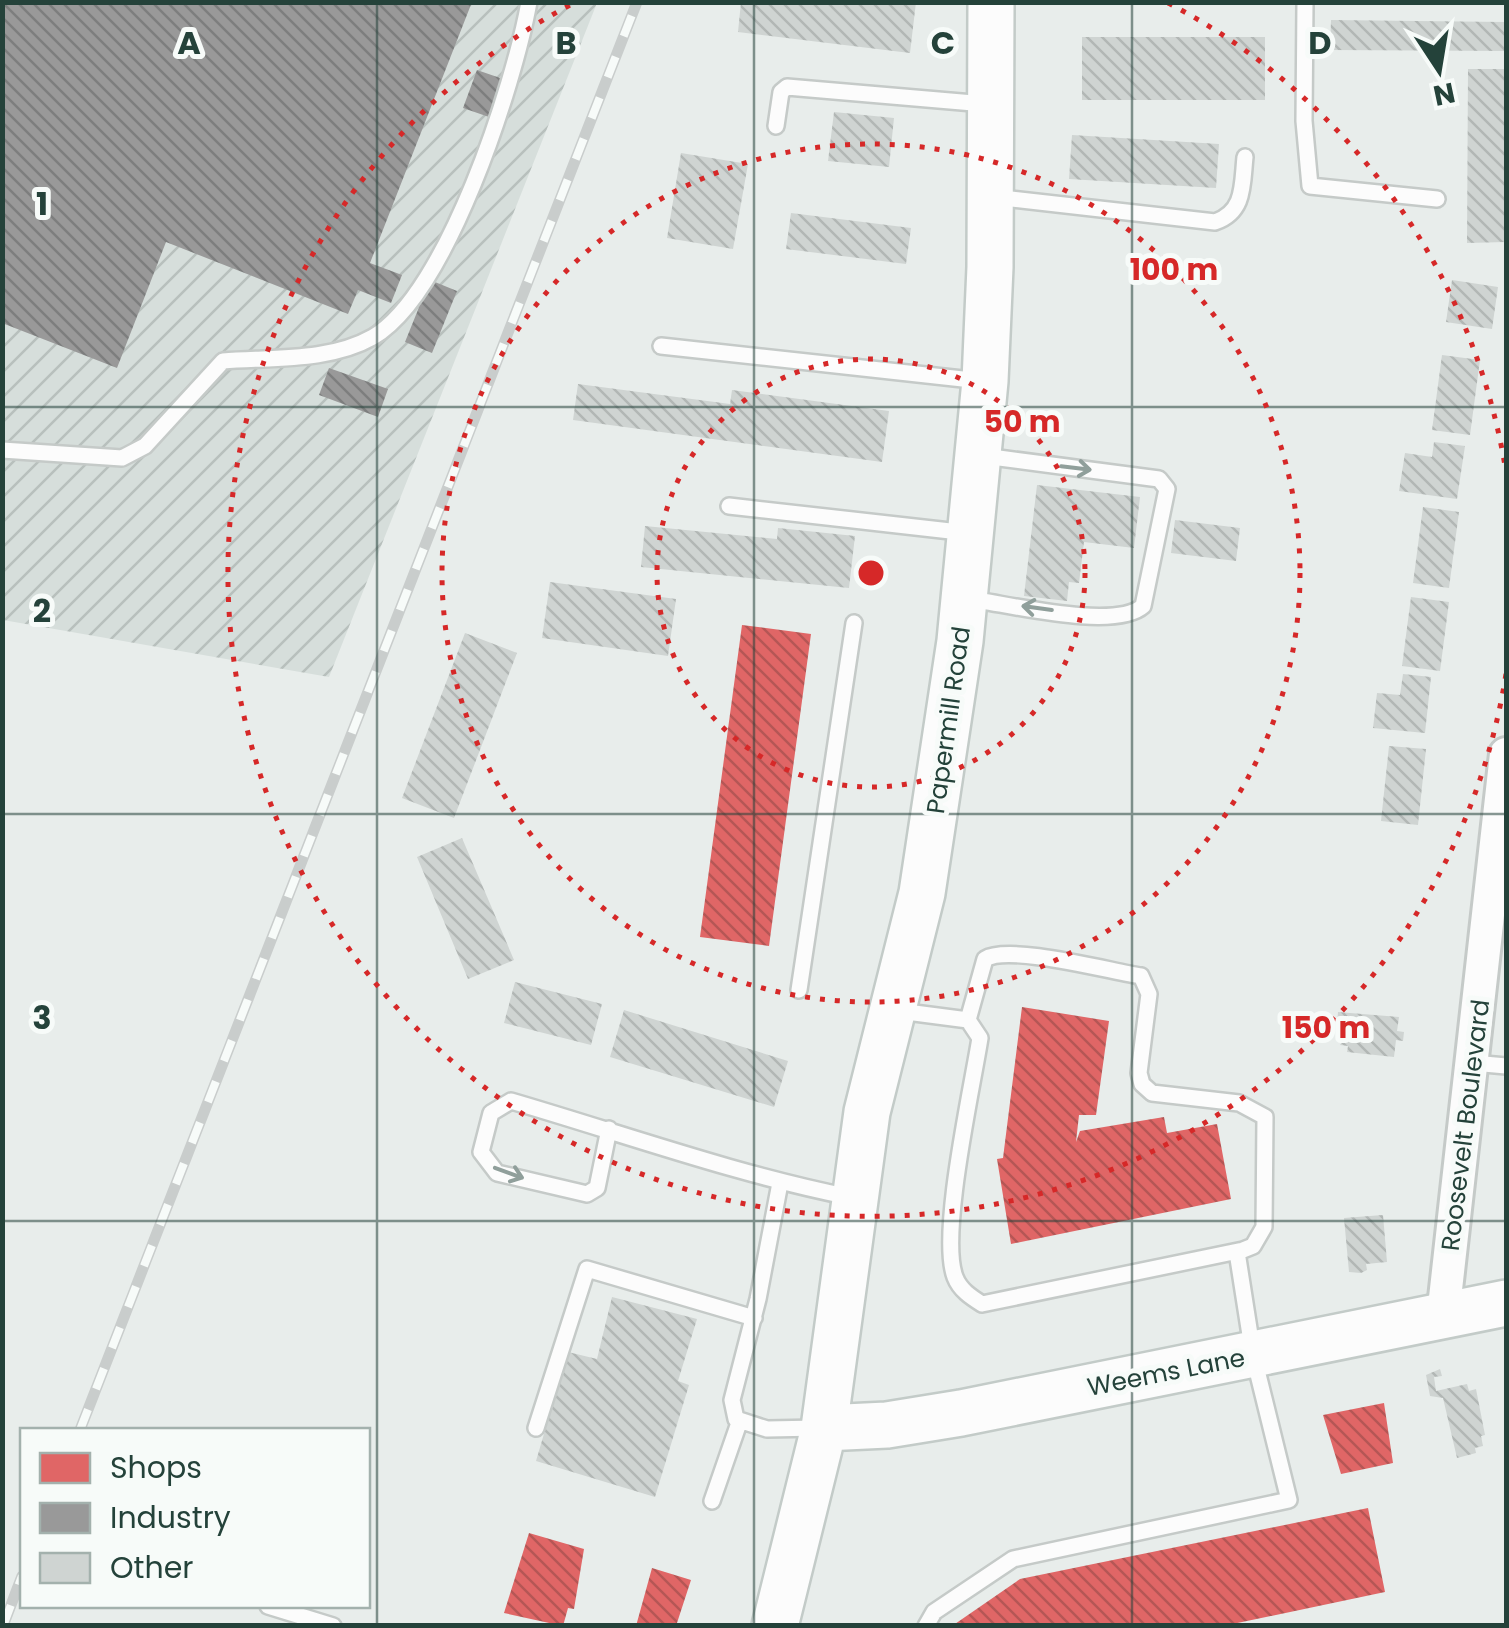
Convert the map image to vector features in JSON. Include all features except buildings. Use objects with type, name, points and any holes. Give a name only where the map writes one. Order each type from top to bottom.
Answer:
[{"type":"main road","name":"Papermill Road","points":[[775,1626],[824,1428],[855,1198],[890,1010],[922,894],[965,598],[985,381],[990,2]]},
{"type":"main road","name":"Weems Lane","points":[[824,1428],[888,1425],[961,1413],[1506,1303]]},
{"type":"street","name":"Roosevelt Boulevard","points":[[1443,1316],[1505,776]]},
{"type":"lane","points":[[2,450],[122,458],[144,446],[223,361],[327,355],[372,337],[402,314],[480,168],[518,62],[528,2]]},
{"type":"lane","points":[[1306,2],[1304,121],[1310,186],[1437,199]]},
{"type":"lane","points":[[776,126],[781,92],[787,87],[990,104]]},
{"type":"lane","points":[[990,196],[1215,222],[1230,217],[1240,204],[1245,157]]},
{"type":"lane","points":[[661,346],[985,381]]},
{"type":"lane","points":[[965,598],[1101,617],[1133,614],[1143,606],[1167,489],[1159,479],[980,456]]},
{"type":"lane","points":[[728,506],[972,534]]},
{"type":"lane","points":[[799,990],[854,623]]},
{"type":"lane","points":[[890,1010],[968,1020],[980,1038],[952,1224],[954,1274],[961,1289],[982,1304],[1253,1246],[1264,1228],[1265,1117],[1240,1103],[1152,1092],[1142,1084],[1139,1073],[1150,994],[1141,976],[1013,954],[991,955],[986,959],[968,1020]]},
{"type":"lane","points":[[1473,1063],[1506,1066]]},
{"type":"lane","points":[[609,1129],[597,1188],[587,1194],[497,1172],[482,1152],[491,1112],[511,1102],[609,1129],[780,1184],[855,1198]]},
{"type":"lane","points":[[712,1500],[740,1420],[732,1400],[754,1318],[780,1184]]},
{"type":"lane","points":[[926,1626],[934,1612],[1013,1559],[1289,1500],[1254,1354],[1237,1252]]},
{"type":"lane","points":[[536,1428],[587,1269],[754,1318]]},
{"type":"lane","points":[[740,1420],[767,1429],[824,1428]]},
{"type":"lane","points":[[274,1608],[333,1626]]},
{"type":"shaded area","points":[[2,3],[597,3],[329,677],[3,620]]},
{"type":"railway","points":[[81,1428],[637,2]]},
{"type":"railway","points":[[3,1626],[20,1581]]}]
